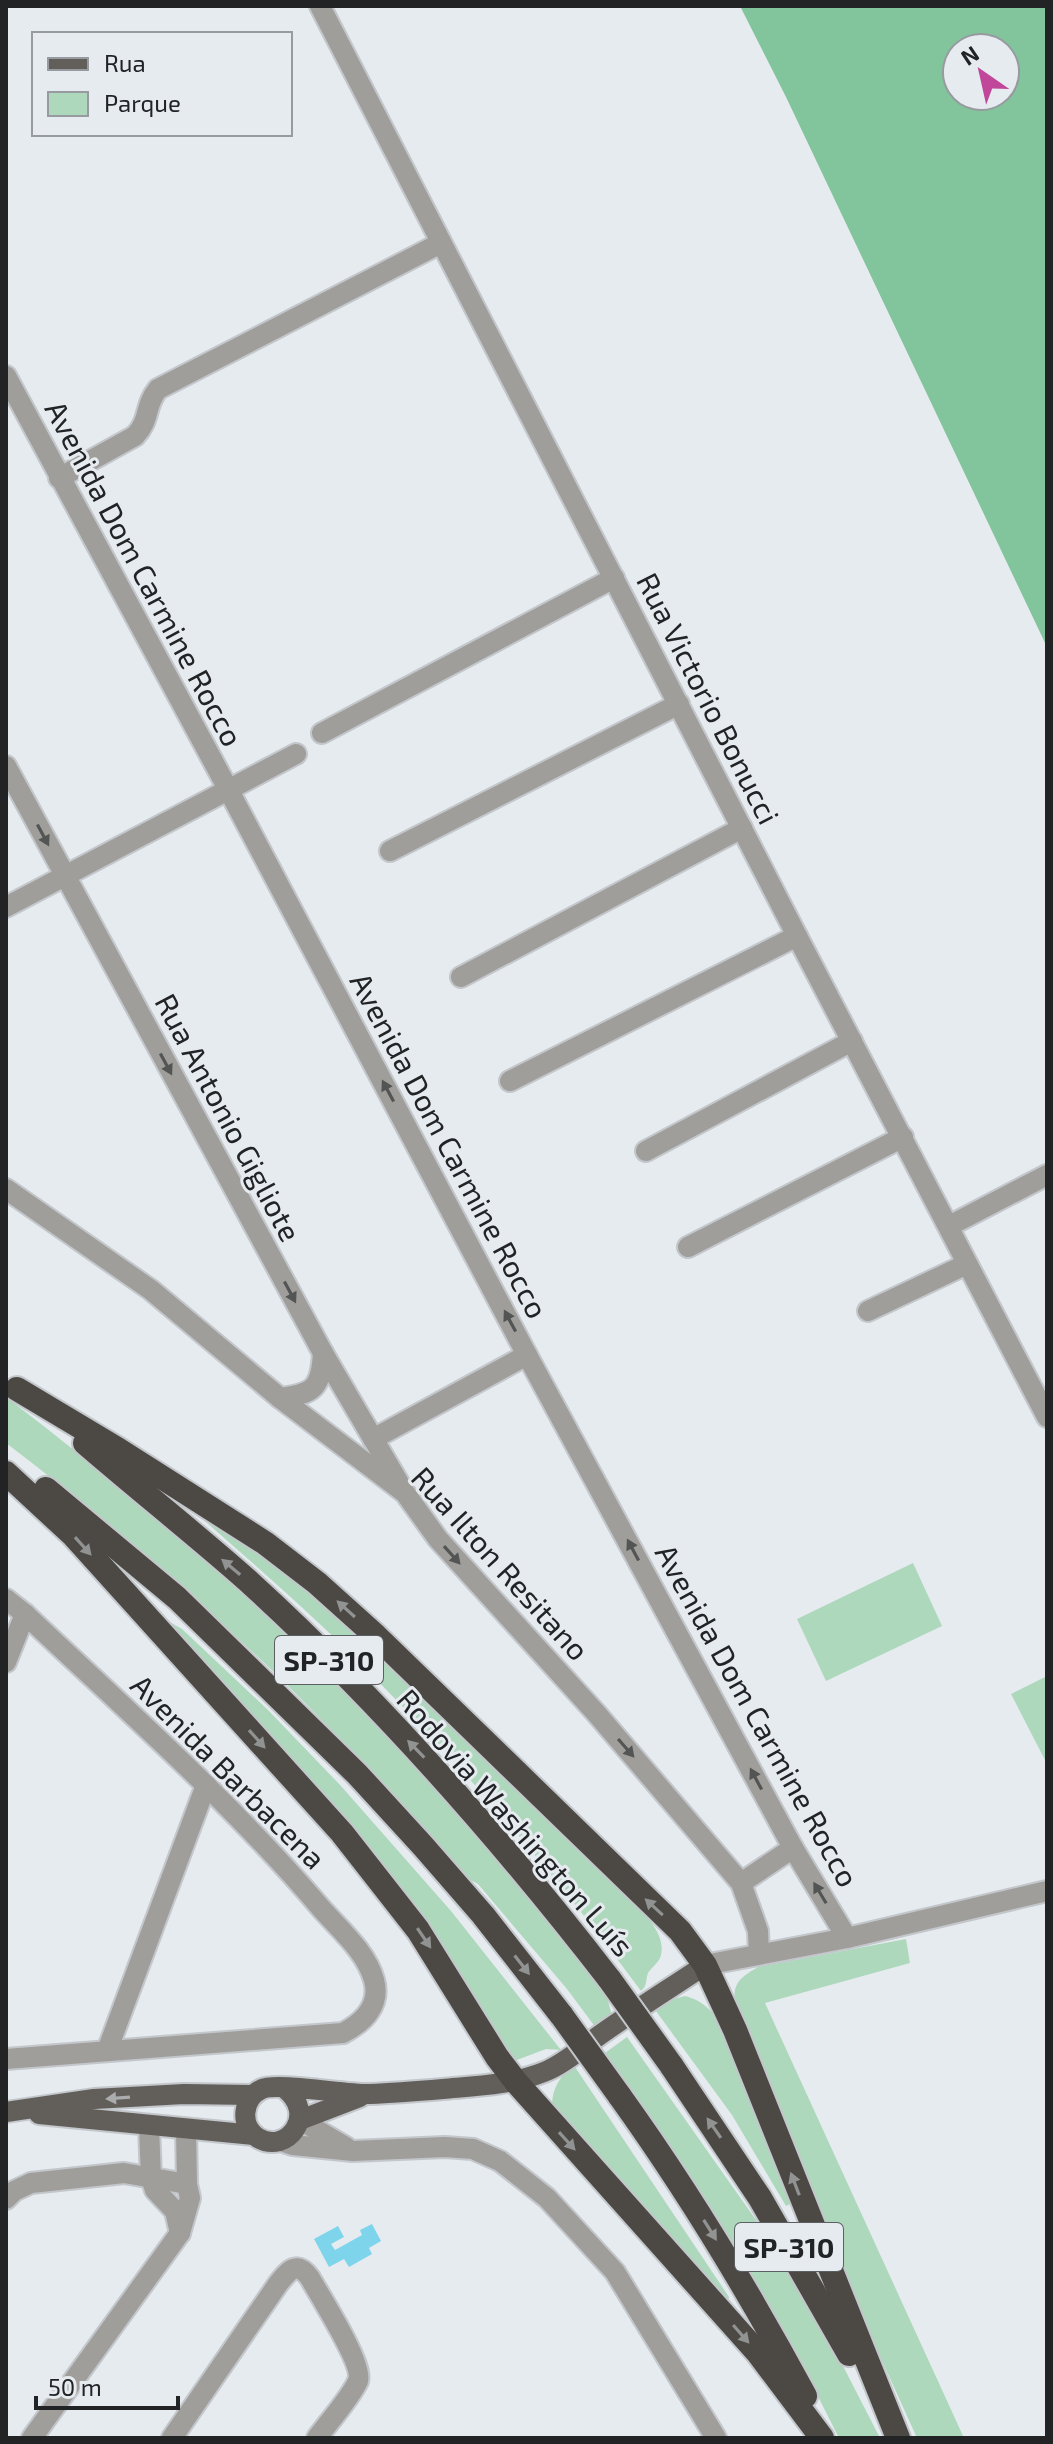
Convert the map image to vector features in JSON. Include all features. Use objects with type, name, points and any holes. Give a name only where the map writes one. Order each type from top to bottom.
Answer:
[{"type":"highway","points":[[11,1385],[265,1543],[317,1583],[376,1636],[680,1931],[705,1965],[735,2030],[895,2438]]},
{"type":"highway","name":"Rodovia Washington Luís","points":[[11,1385],[84,1442],[245,1579],[304,1634],[436,1771],[556,1910],[610,1980],[724,2142],[790,2249],[895,2438]]},
{"type":"highway","name":"SP-310","points":[[6,1459],[89,1523],[177,1598],[357,1774],[483,1915],[562,2016],[681,2184],[725,2255],[825,2438]]},
{"type":"highway","points":[[6,1473],[73,1535],[342,1833],[418,1930],[497,2057],[516,2082],[740,2332],[825,2438]]},
{"type":"main road","points":[[254,2135],[247,2126],[246,2104],[252,2095],[267,2087],[366,2094],[516,2082],[548,2071],[705,1965]]},
{"type":"main road","points":[[11,2111],[254,2135],[272,2142],[281,2141],[293,2132],[300,2120],[300,2108],[294,2096],[284,2088]]},
{"type":"main road","points":[[11,2111],[94,2099],[184,2094],[252,2095]]},
{"type":"main road","points":[[149,2126],[154,2105],[162,2099],[184,2094]]},
{"type":"main road","points":[[300,2120],[366,2094]]},
{"type":"street","name":"Rua Victorio Bonucci","points":[[320,6],[1047,1417]]},
{"type":"street","points":[[59,478],[135,436],[145,426],[151,398],[158,389],[441,243]]},
{"type":"street","name":"Avenida Dom Carmine Rocco","points":[[6,376],[527,1355],[793,1848],[847,1938]]},
{"type":"street","points":[[322,733],[614,578]]},
{"type":"street","points":[[390,851],[679,704]]},
{"type":"street","points":[[6,907],[296,754]]},
{"type":"street","name":"Rua Antonio Gigliote","points":[[6,766],[323,1353],[405,1493]]},
{"type":"street","points":[[461,977],[742,828]]},
{"type":"street","points":[[510,1081],[797,936]]},
{"type":"street","points":[[646,1151],[852,1041]]},
{"type":"street","points":[[688,1247],[903,1137]]},
{"type":"street","points":[[949,1226],[1047,1175]]},
{"type":"street","name":"Rua Ilton Resitano","points":[[6,1189],[151,1290],[280,1398],[405,1493],[438,1539],[596,1713],[741,1883],[758,1931],[759,1954]]},
{"type":"street","points":[[868,1311],[967,1264]]},
{"type":"street","points":[[280,1398],[300,1396],[317,1385],[323,1353]]},
{"type":"street","points":[[373,1439],[527,1355]]},
{"type":"street","name":"Avenida Barbacena","points":[[6,1599],[206,1785],[305,1889],[359,1952],[375,1982],[373,2006],[360,2022],[343,2033],[107,2051]]},
{"type":"street","points":[[6,1662],[25,1614]]},
{"type":"street","points":[[6,2059],[107,2051],[206,1785]]},
{"type":"street","points":[[741,1883],[793,1848]]},
{"type":"street","points":[[705,1965],[847,1938],[1047,1891]]},
{"type":"street","points":[[300,2120],[353,2151]]},
{"type":"street","points":[[149,2126],[151,2178],[155,2190],[175,2211],[180,2233]]},
{"type":"street","points":[[32,2438],[180,2233],[190,2198],[186,2129]]},
{"type":"street","points":[[281,2141],[353,2151],[445,2147],[473,2149],[500,2161],[547,2198],[615,2272],[716,2438]]},
{"type":"street","points":[[6,2199],[14,2191],[31,2183],[124,2173],[187,2184]]},
{"type":"street","points":[[172,2438],[278,2284],[287,2273],[297,2268],[303,2269],[310,2278],[360,2372],[355,2385],[317,2438]]},
{"type":"green space","points":[[740,6],[1047,6],[1047,647],[786,97]]},
{"type":"green space","points":[[6,1397],[119,1487],[228,1580],[384,1729],[500,1859],[606,1993],[612,2016],[596,2028],[478,1884],[469,1879],[354,1753],[282,1680],[148,1558],[6,1443]]},
{"type":"green space","points":[[192,1503],[327,1604],[633,1901],[654,1927],[662,1950],[641,1991],[537,1858],[426,1731],[328,1631],[189,1507]]},
{"type":"green space","points":[[913,1563],[942,1626],[826,1681],[797,1619]]},
{"type":"green space","points":[[154,1613],[182,1629],[267,1709],[341,1786],[451,1911],[561,2050],[546,2049],[514,2061]]},
{"type":"green space","points":[[1047,1676],[1047,1764],[1011,1694]]},
{"type":"green space","points":[[906,1939],[910,1963],[765,2003],[964,2438],[917,2438],[849,2288],[735,2002],[737,1985],[758,1967]]},
{"type":"green space","points":[[685,1996],[708,2008],[724,2030],[792,2203],[786,2206],[732,2115],[653,2007]]},
{"type":"green space","points":[[627,2037],[756,2220],[825,2331],[880,2438],[839,2438],[792,2345],[717,2217],[605,2053]]},
{"type":"green space","points":[[573,2064],[729,2297],[727,2303],[552,2109],[557,2084]]},
{"type":"water","points":[[372,2224],[381,2241],[369,2248],[372,2254],[349,2267],[344,2259],[329,2267],[314,2239],[338,2226],[344,2237],[331,2244],[335,2250],[362,2235],[360,2230]]}]
